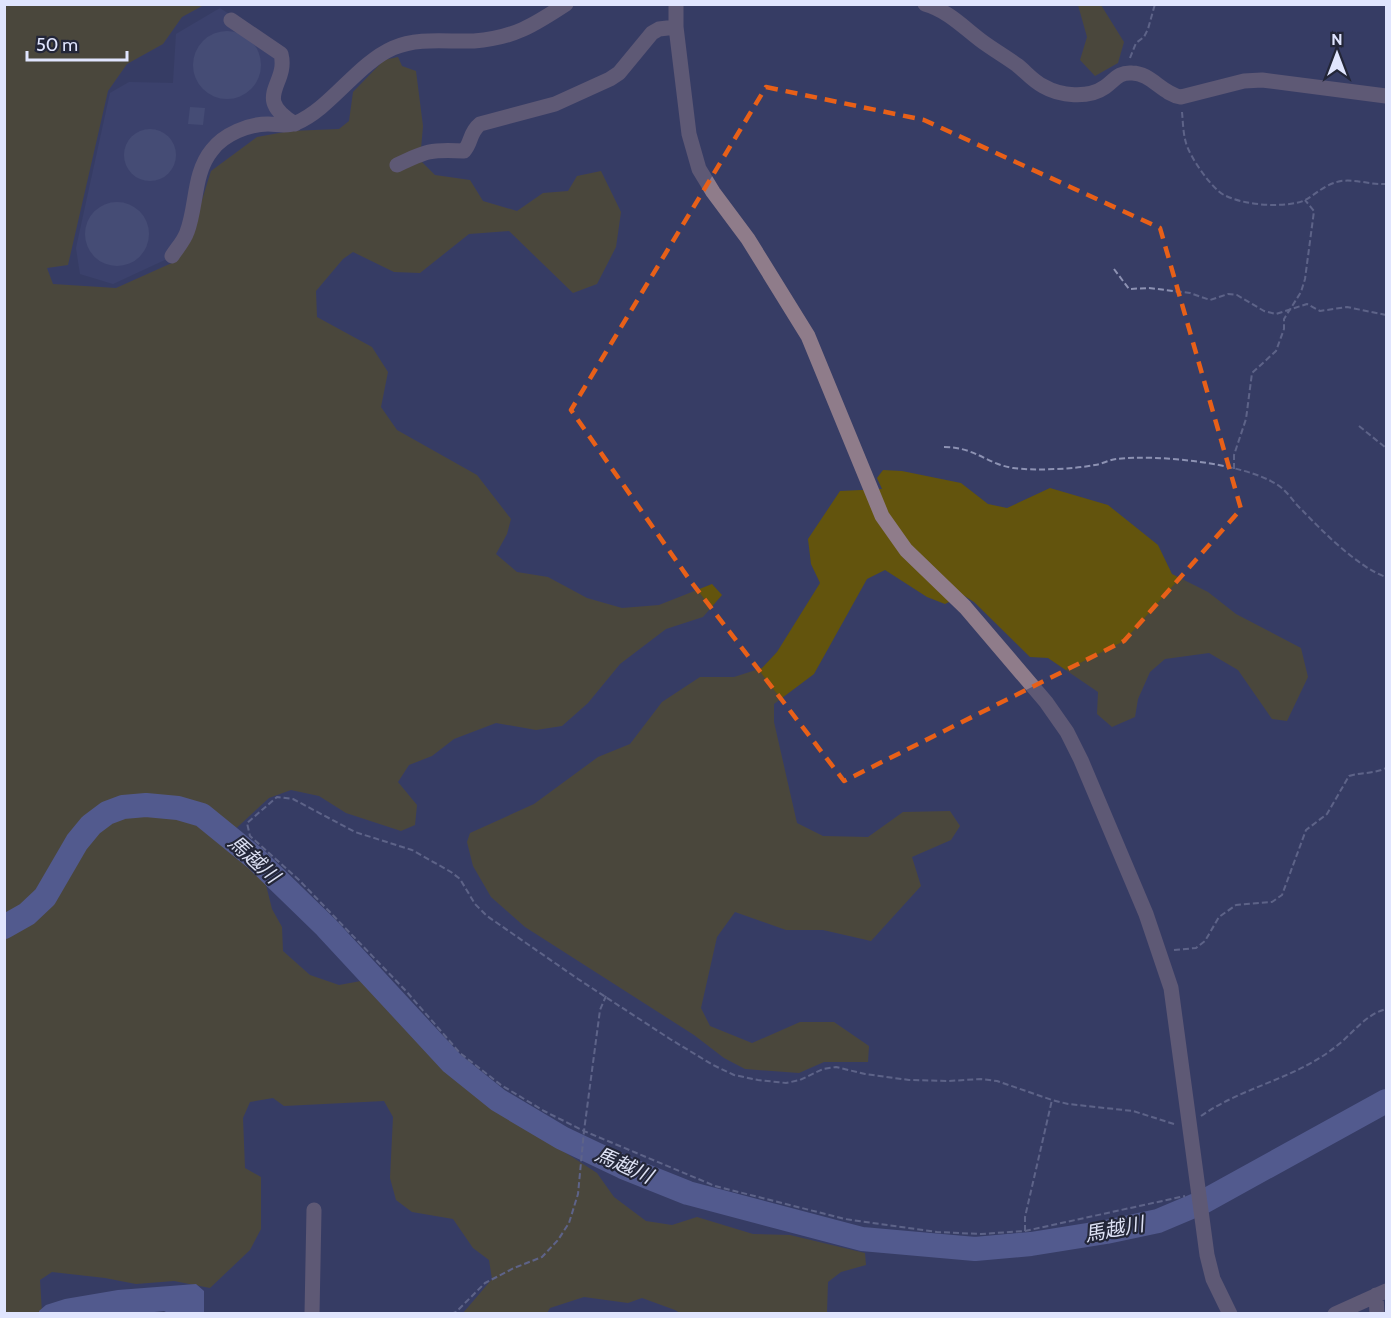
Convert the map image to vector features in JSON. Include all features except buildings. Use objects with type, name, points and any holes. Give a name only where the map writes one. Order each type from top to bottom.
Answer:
[{"type":"street","points":[[172,256],[187,233],[200,175],[211,150],[219,143],[243,128],[266,124],[295,124],[315,111],[376,58],[391,49],[407,43],[422,41],[475,41],[515,34],[566,4]]},
{"type":"street","points":[[676,4],[676,27],[689,134],[699,169],[747,239],[808,336],[882,516],[906,550],[965,607],[1046,702],[1067,732],[1086,771],[1159,951],[1171,988],[1207,1256],[1213,1279],[1230,1314]]},
{"type":"street","points":[[925,4],[957,20],[981,41],[1017,65],[1042,86],[1059,92],[1075,95],[1095,93],[1118,75],[1140,73],[1174,96],[1181,97],[1244,81],[1262,80],[1386,96]]},
{"type":"street","points":[[231,20],[281,54],[283,61],[273,95],[274,105],[284,117],[295,124]]},
{"type":"street","points":[[397,165],[424,152],[464,150],[468,146],[473,130],[480,124],[555,104],[609,79],[619,73],[652,33],[659,29],[676,27]]},
{"type":"street","points":[[312,1314],[314,1210]]},
{"type":"street","points":[[1335,1314],[1381,1293]]},
{"type":"street","points":[[1377,1314],[1381,1293]]},
{"type":"path","points":[[1129,73],[1129,58],[1136,43],[1144,37],[1148,29],[1155,4]]},
{"type":"path","points":[[1181,97],[1183,131],[1187,146],[1210,184],[1223,194],[1256,203],[1297,203],[1328,184],[1343,181],[1386,184]]},
{"type":"path","points":[[1234,469],[1234,455],[1246,419],[1252,373],[1276,351],[1284,329],[1284,318],[1301,292],[1314,211],[1305,200]]},
{"type":"path","points":[[1114,269],[1129,289],[1149,288],[1190,293],[1210,300],[1228,294],[1238,295],[1264,311],[1276,314],[1307,304],[1320,311],[1347,307],[1386,315]]},
{"type":"path","points":[[1359,426],[1386,448]]},
{"type":"path","points":[[944,447],[967,449],[1011,468],[1084,467],[1115,459],[1131,458],[1185,460],[1234,469],[1276,484],[1324,532],[1364,566],[1386,577]]},
{"type":"path","points":[[1159,951],[1196,948],[1205,941],[1219,917],[1236,905],[1272,902],[1282,895],[1306,830],[1328,814],[1349,776],[1360,773],[1377,773],[1386,768]]},
{"type":"path","points":[[1198,1195],[1025,1231],[981,1234],[937,1232],[845,1219],[715,1186],[584,1131],[544,1111],[501,1085],[460,1053],[300,880],[249,836],[247,823],[277,797],[293,799],[355,832],[412,850],[460,879],[475,904],[487,916],[578,979],[713,1065],[734,1075],[758,1080],[786,1083],[800,1080],[823,1069],[836,1067],[909,1080],[981,1079],[997,1081],[1068,1104],[1133,1111],[1181,1126],[1189,1124],[1234,1096],[1311,1064],[1340,1044],[1361,1022],[1378,1011],[1386,1009]]},
{"type":"path","points":[[451,1314],[456,1312],[485,1283],[542,1257],[558,1240],[569,1223],[578,1194],[583,1137],[600,1010],[606,996]]},
{"type":"path","points":[[1025,1231],[1025,1217],[1052,1100]]},
{"type":"highlighted area","points":[[766,87],[924,120],[1160,228],[1241,509],[1124,641],[844,781],[689,579],[571,410]]},
{"type":"shaded area","points":[[5,5],[204,5],[182,17],[163,44],[127,64],[108,91],[68,265],[47,268],[53,284],[116,288],[174,262],[191,235],[211,171],[257,137],[290,131],[339,129],[349,121],[353,92],[384,60],[398,57],[402,66],[416,71],[423,126],[420,160],[435,175],[470,180],[483,201],[517,211],[543,193],[568,191],[577,176],[601,171],[621,212],[616,247],[597,284],[573,293],[509,231],[469,234],[420,273],[394,272],[353,252],[343,259],[316,291],[317,317],[372,347],[388,372],[381,407],[397,430],[477,475],[511,519],[507,534],[496,554],[517,572],[548,577],[587,598],[622,608],[659,605],[712,584],[722,595],[703,617],[666,629],[620,664],[588,703],[562,726],[536,730],[496,723],[454,739],[432,756],[409,765],[398,782],[417,805],[415,825],[401,831],[346,813],[319,796],[291,790],[269,798],[230,834],[235,849],[264,877],[272,909],[282,927],[283,951],[310,975],[339,985],[361,981],[386,1000],[434,1056],[466,1087],[597,1173],[614,1197],[646,1221],[672,1225],[697,1217],[753,1234],[790,1235],[865,1253],[866,1265],[841,1272],[828,1282],[827,1313],[680,1313],[642,1298],[628,1303],[584,1297],[550,1308],[547,1313],[463,1313],[492,1279],[489,1260],[473,1248],[453,1219],[412,1212],[396,1200],[390,1178],[393,1117],[384,1101],[284,1106],[273,1098],[250,1102],[243,1118],[245,1168],[261,1177],[261,1229],[250,1250],[210,1288],[174,1281],[136,1284],[52,1272],[40,1280],[42,1313],[5,1314]]},
{"type":"shaded area","points":[[1078,5],[1101,5],[1124,42],[1118,63],[1095,76],[1080,60],[1087,37]]},
{"type":"shaded area","points":[[220,8],[283,50],[277,102],[295,116],[218,135],[169,258],[113,284],[80,274],[76,248],[110,93],[129,82],[173,83],[176,34]]},
{"type":"shaded area","points":[[883,470],[902,471],[961,483],[988,504],[1007,508],[1050,488],[1108,505],[1158,545],[1172,574],[1208,592],[1236,614],[1301,648],[1308,677],[1287,721],[1272,719],[1238,670],[1209,653],[1165,659],[1150,672],[1138,699],[1135,717],[1112,727],[1097,714],[1098,692],[1048,658],[1030,657],[974,602],[963,595],[945,604],[927,597],[885,570],[867,579],[814,674],[774,704],[774,722],[797,823],[823,836],[868,837],[903,812],[950,811],[960,826],[951,840],[912,857],[921,886],[871,941],[823,930],[786,930],[735,912],[717,937],[701,1008],[710,1026],[752,1043],[800,1022],[834,1022],[869,1046],[868,1062],[824,1062],[799,1073],[745,1069],[724,1058],[694,1035],[525,927],[491,897],[473,866],[467,842],[470,833],[534,804],[598,757],[630,744],[662,702],[700,677],[734,677],[762,668],[777,652],[820,583],[811,564],[808,539],[840,491],[882,489],[877,478]]},
{"type":"shaded area","points":[[196,1284],[204,1291],[204,1313],[164,1311],[135,1314],[39,1313],[46,1305],[65,1299],[118,1290]]},
{"type":"waterway","name":"馬越川","points":[[4,927],[27,914],[45,897],[77,842],[91,825],[107,813],[123,807],[146,805],[178,808],[202,815],[256,859],[326,927],[452,1063],[498,1100],[562,1138],[623,1167],[688,1193],[862,1239],[975,1249],[1031,1244],[1158,1221],[1203,1202],[1386,1101]]}]
